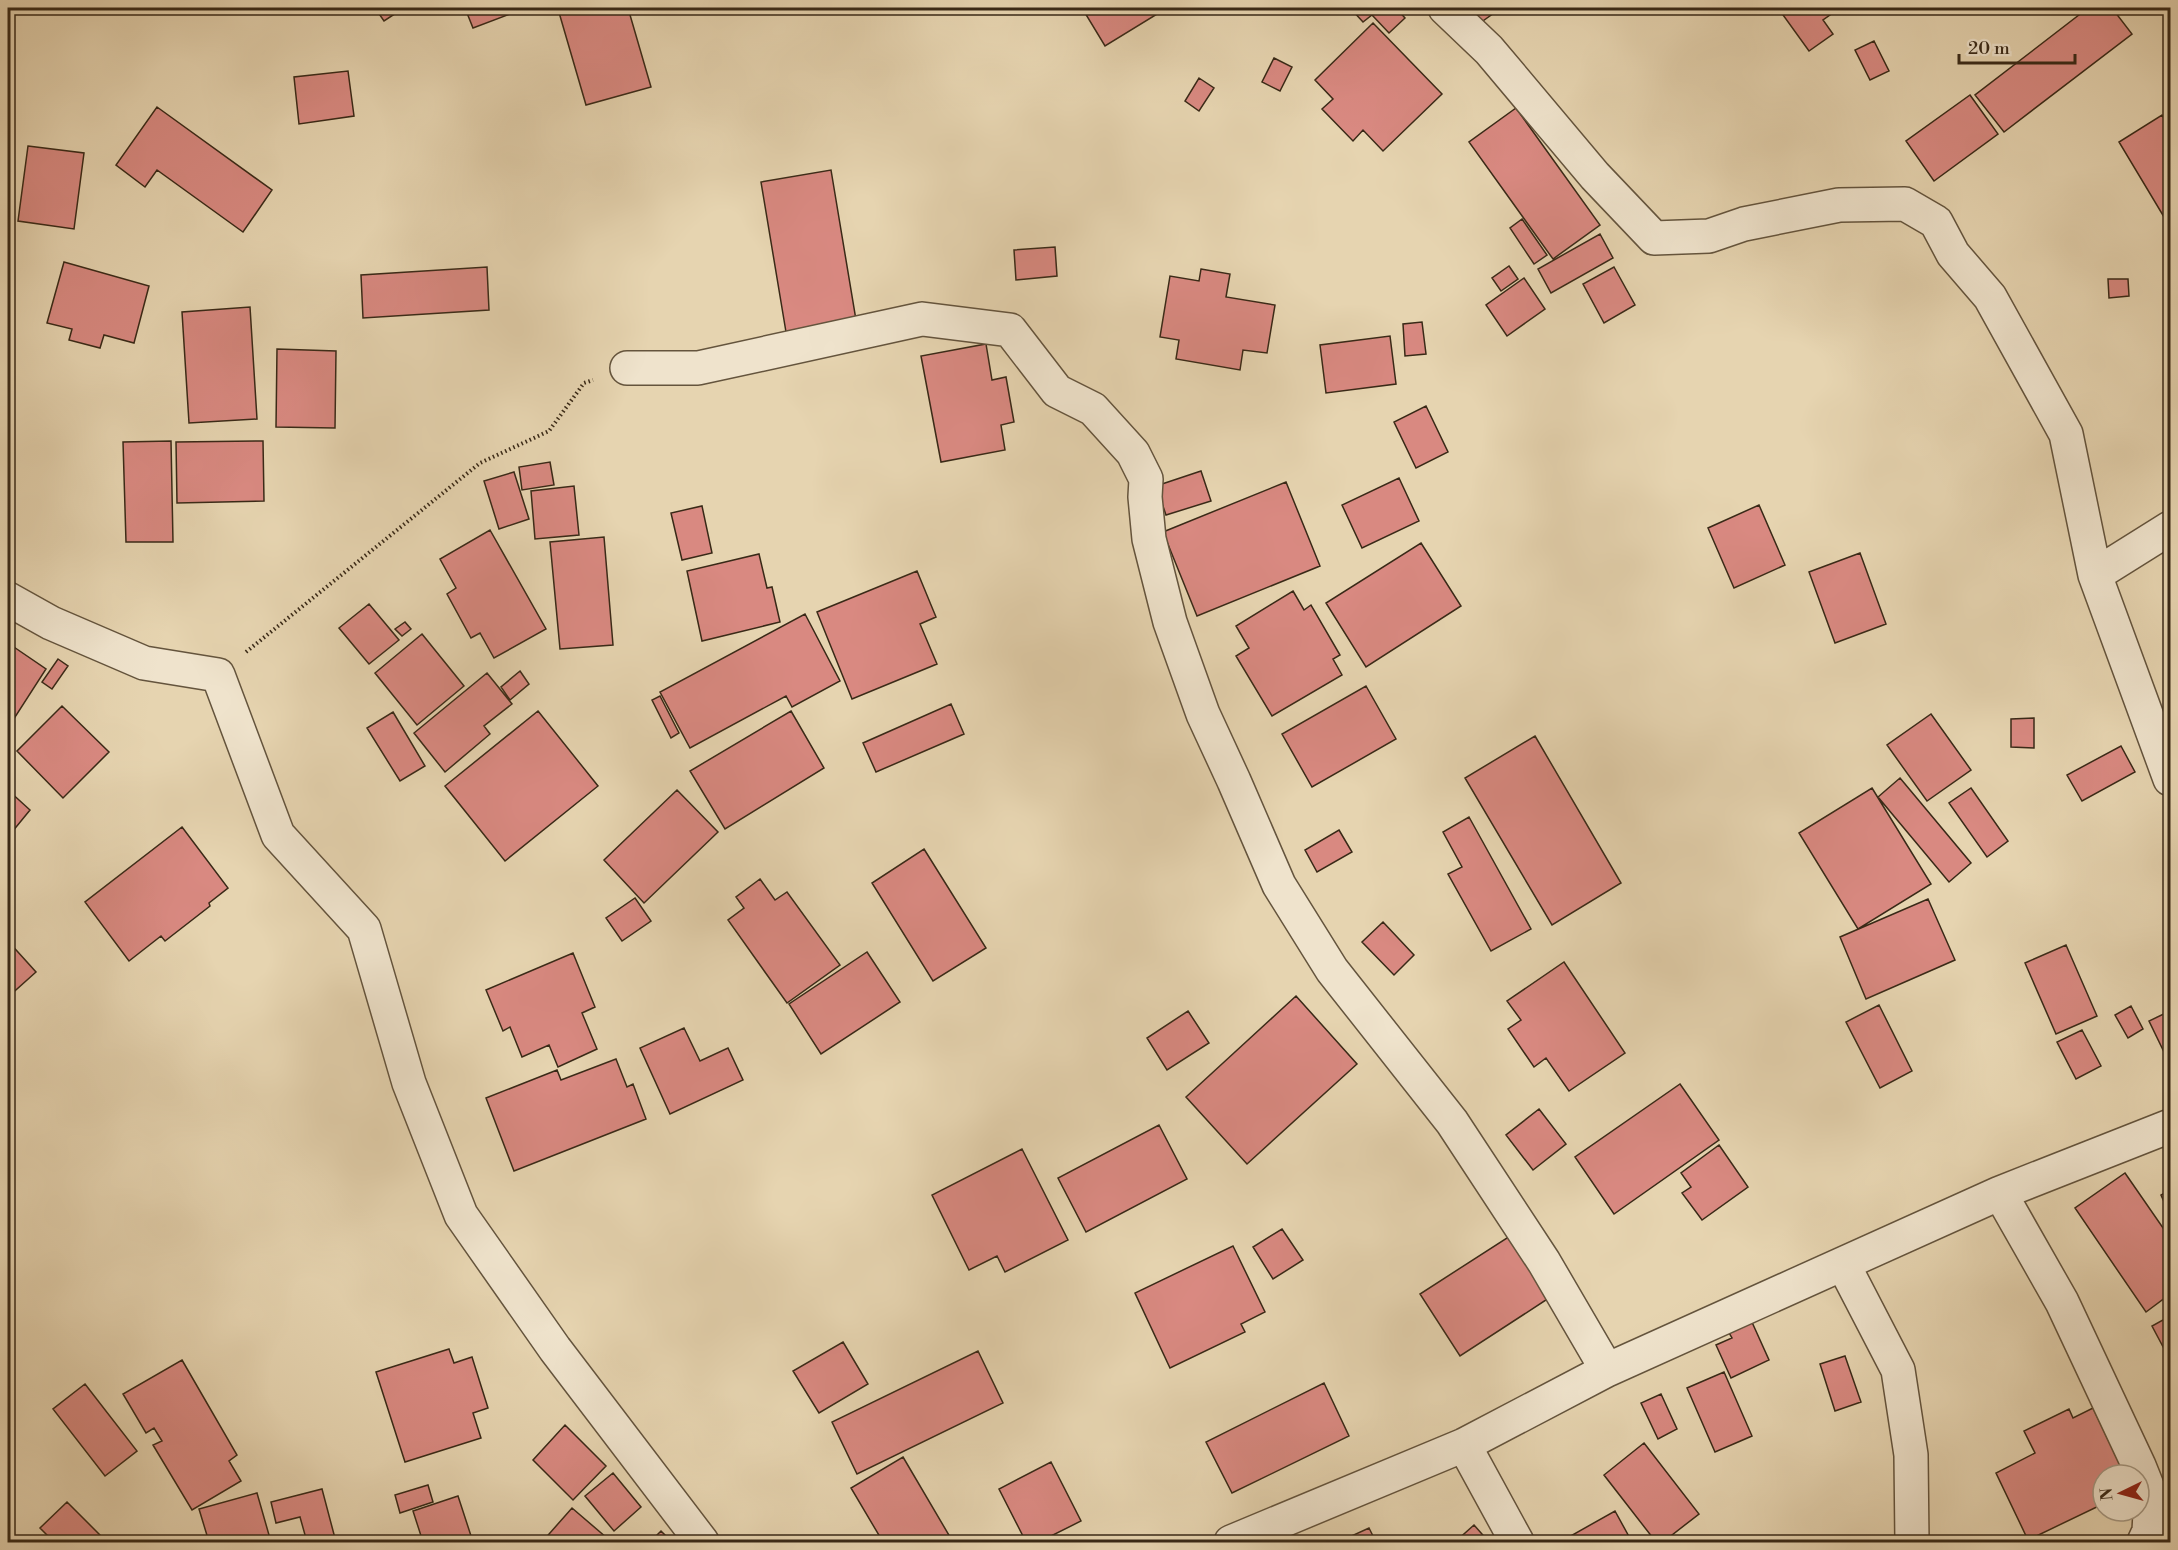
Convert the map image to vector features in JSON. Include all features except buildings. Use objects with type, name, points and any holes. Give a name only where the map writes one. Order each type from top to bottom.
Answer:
[{"type":"street","points":[[1445,8],[1489,50],[1595,176],[1654,238],[1710,236],[1744,224],[1839,205],[1905,204],[1936,222],[1953,254],[1990,297],[2066,434],[2095,574],[2170,779]]},
{"type":"street","points":[[627,368],[698,369],[922,319],[1010,330],[1057,391],[1093,409],[1133,453],[1146,479],[1145,497],[1149,539],[1170,622],[1203,714],[1279,885],[1332,970],[1452,1122],[1544,1262],[1607,1370]]},
{"type":"street","points":[[2095,574],[2170,528]]},
{"type":"street","points":[[8,599],[51,623],[144,663],[218,675],[278,835],[364,929],[409,1083],[461,1215],[555,1349],[702,1542]]},
{"type":"street","points":[[1231,1542],[1464,1445],[1607,1370],[2000,1193],[2170,1126]]},
{"type":"street","points":[[2000,1193],[2062,1302],[2143,1476],[2151,1496],[2149,1531],[2144,1542]]},
{"type":"street","points":[[1843,1264],[1898,1370],[1911,1455],[1912,1542]]},
{"type":"street","points":[[1464,1445],[1517,1542]]},
{"type":"path","points":[[218,675],[480,463],[549,431],[584,383],[627,368]]}]
